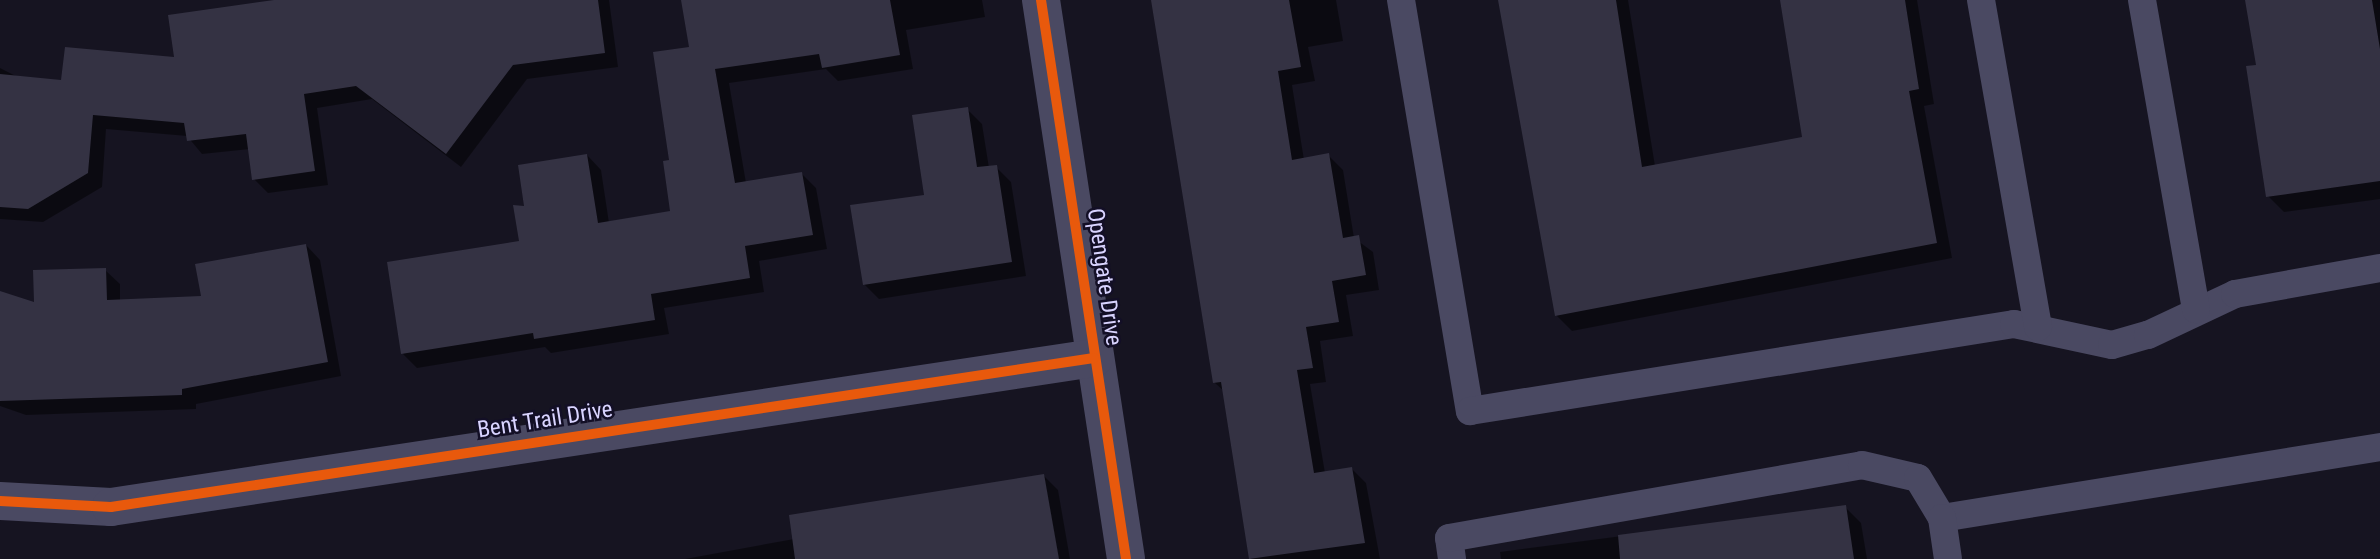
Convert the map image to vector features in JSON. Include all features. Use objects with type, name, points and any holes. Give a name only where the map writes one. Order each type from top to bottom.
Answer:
[{"type":"street","name":"Opengate Drive","points":[[1041,0],[1126,559]]},
{"type":"street","name":"Bent Trail Drive","points":[[0,501],[111,507],[1094,358]]},
{"type":"lane","points":[[1401,0],[1470,411],[2014,324],[2112,345],[2148,335],[2196,309],[2261,287],[2380,268]]},
{"type":"lane","points":[[1981,0],[2038,327]]},
{"type":"lane","points":[[2142,0],[2196,309]]},
{"type":"lane","points":[[1942,518],[2380,447]]},
{"type":"lane","points":[[1452,559],[1449,538],[1862,466],[1918,478],[1942,518],[1948,559]]},
{"type":"building","points":[[274,0],[598,0],[605,53],[513,65],[446,154],[356,86],[304,94],[315,171],[252,180],[246,134],[187,141],[184,123],[93,115],[88,173],[28,209],[0,207],[0,74],[61,80],[65,47],[174,57],[168,15]]},
{"type":"building","points":[[681,0],[890,0],[900,55],[822,68],[819,54],[715,69],[735,183],[802,172],[813,235],[745,246],[750,278],[651,294],[655,320],[534,339],[533,333],[401,354],[387,262],[519,241],[513,205],[524,206],[518,165],[587,154],[598,223],[670,211],[663,161],[669,160],[653,52],[689,47]]},
{"type":"building","points":[[1151,0],[1289,0],[1301,67],[1278,71],[1292,160],[1329,153],[1343,238],[1359,235],[1366,275],[1332,281],[1339,322],[1306,327],[1313,368],[1297,370],[1314,473],[1352,467],[1365,543],[1249,559],[1221,382],[1213,383]]},
{"type":"building","points":[[1498,0],[1616,0],[1642,167],[1802,137],[1780,0],[1905,0],[1919,89],[1909,91],[1937,243],[1555,316]]},
{"type":"building","points":[[2245,0],[2372,0],[2380,49],[2380,181],[2266,197],[2246,66],[2256,65]]},
{"type":"building","points":[[968,107],[977,167],[997,165],[1012,262],[863,285],[850,205],[924,195],[912,115]]},
{"type":"building","points":[[306,244],[328,362],[182,389],[182,395],[0,401],[0,291],[34,302],[33,270],[106,268],[107,300],[201,296],[195,264]]},
{"type":"building","points":[[1044,474],[1059,559],[795,559],[789,515]]},
{"type":"building","points":[[1846,505],[1854,559],[1620,559],[1618,535]]},
{"type":"cycle path","points":[[1041,0],[1126,559]]},
{"type":"cycle path","points":[[0,501],[111,507],[1094,358]]}]
